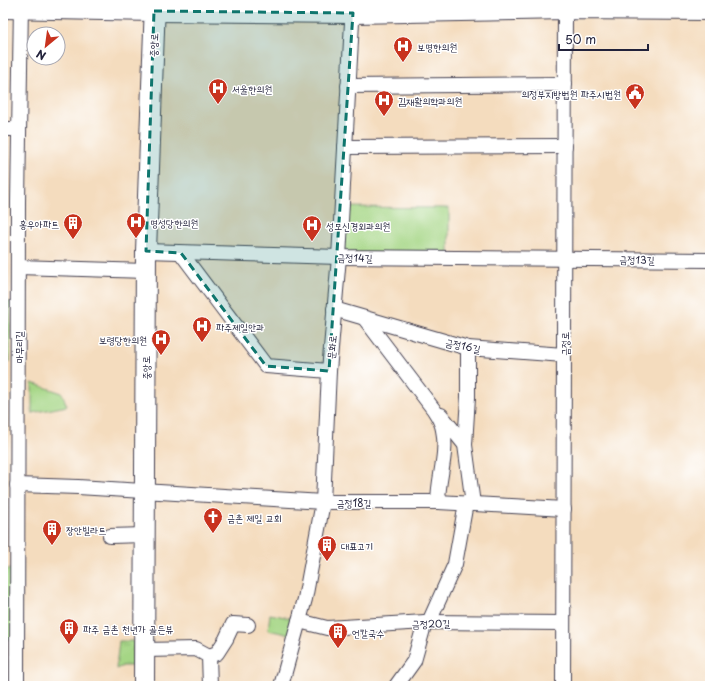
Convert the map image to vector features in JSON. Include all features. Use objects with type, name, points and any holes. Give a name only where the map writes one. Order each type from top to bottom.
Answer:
[{"type":"street","points":[[15,6],[353,8],[565,6],[710,10]]},
{"type":"street","name":"마무리길","points":[[15,6],[19,129],[17,686]]},
{"type":"street","name":"금정로","points":[[563,686],[565,6]]},
{"type":"street","name":"중앙로","points":[[144,686],[146,261],[154,7]]},
{"type":"street","name":"문화로","points":[[281,686],[305,599],[323,502],[329,372],[339,257],[353,8]]},
{"type":"street","points":[[348,86],[565,84]]},
{"type":"street","points":[[3,129],[19,129]]},
{"type":"street","points":[[345,147],[565,146]]},
{"type":"street","points":[[181,253],[266,366],[329,372]]},
{"type":"street","name":"금정14길","points":[[18,267],[146,261],[181,253],[339,257],[564,258]]},
{"type":"street","name":"금정13길","points":[[564,258],[710,260]]},
{"type":"street","name":"금정16길","points":[[334,309],[468,348],[564,355]]},
{"type":"street","points":[[365,319],[434,410],[444,431],[444,454],[438,502]]},
{"type":"street","points":[[396,686],[414,661],[427,622],[455,564],[470,504],[465,445],[468,396],[468,348]]},
{"type":"street","points":[[434,410],[444,418],[465,445]]},
{"type":"street","name":"금정18길","points":[[18,486],[144,491],[323,502],[438,502],[564,508]]},
{"type":"street","points":[[110,536],[145,535]]},
{"type":"street","name":"금정20길","points":[[299,621],[327,628],[427,622],[563,623]]},
{"type":"street","points":[[144,650],[196,649],[209,656],[217,653],[233,624],[248,625]]},
{"type":"street","points":[[209,656],[210,686]]},
{"type":"highlighted area","points":[[154,11],[353,13],[329,371],[266,366],[181,253],[146,251]]},
{"type":"green space","points":[[344,207],[449,208],[449,254],[344,253]]},
{"type":"green space","points":[[3,301],[11,302],[10,362],[3,363]]},
{"type":"green space","points":[[32,383],[62,393],[67,406],[32,413]]},
{"type":"green space","points":[[3,569],[13,569],[14,641],[3,638]]},
{"type":"green space","points":[[270,614],[295,619],[291,635],[268,630]]},
{"type":"green space","points":[[119,641],[134,641],[132,666],[123,666],[116,669]]},
{"type":"place","name":"보명한의원","points":[[403,63]]},
{"type":"place","name":"서울한의원","points":[[218,105]]},
{"type":"place","name":"의정부지방법원 파주시법원","points":[[635,110]]},
{"type":"place","name":"김재활의학과의원","points":[[384,117]]},
{"type":"place","name":"명성당한의원","points":[[136,239]]},
{"type":"place","name":"홍우아파트","points":[[73,240]]},
{"type":"place","name":"성모신경외과의원","points":[[312,242]]},
{"type":"place","name":"파주제일안과","points":[[202,343]]},
{"type":"place","name":"보령당한의원","points":[[161,356]]},
{"type":"place","name":"금촌 제일 교회","points":[[213,534]]},
{"type":"place","name":"장안빌라트","points":[[52,546]]},
{"type":"place","name":"대표고기","points":[[327,562]]},
{"type":"place","name":"파주 금촌 천년가 골든뷰","points":[[69,645]]},
{"type":"place","name":"언칼국수","points":[[338,649]]}]
